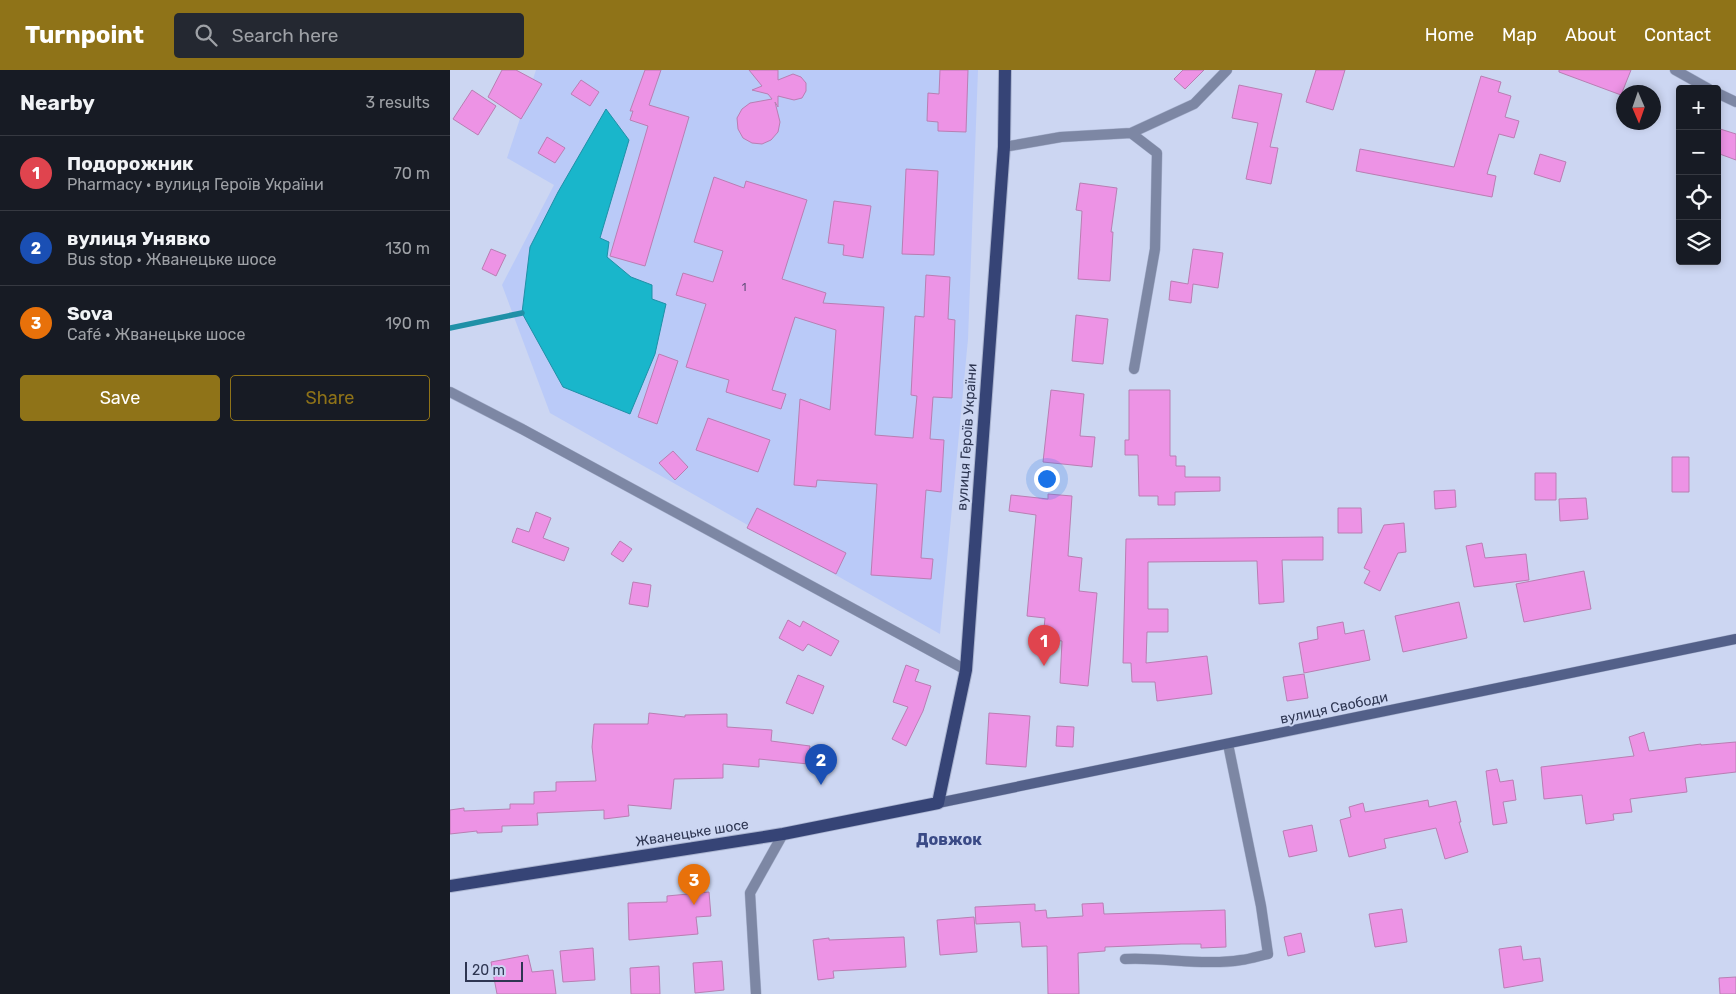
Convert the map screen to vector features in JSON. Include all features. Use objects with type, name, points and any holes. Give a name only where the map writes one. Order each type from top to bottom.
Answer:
[{"type":"main road","name":"вулиця Героїв України","points":[[938,803],[966,670],[1004,147],[1005,70]]},
{"type":"main road","name":"Жванецьке шосе","points":[[450,886],[783,834],[938,803]]},
{"type":"street","points":[[1004,147],[1061,137],[1131,133],[1194,104],[1227,70]]},
{"type":"street","points":[[1675,70],[1702,85]]},
{"type":"street","points":[[1721,95],[1736,102]]},
{"type":"street","points":[[1131,133],[1157,153],[1155,250],[1134,369]]},
{"type":"street","points":[[450,392],[522,429],[966,670]]},
{"type":"street","name":"вулиця Свободи","points":[[938,803],[1736,639]]},
{"type":"street","points":[[1125,959],[1240,960],[1268,954],[1261,906],[1228,744]]},
{"type":"street","points":[[756,994],[750,893],[783,834]]},
{"type":"shaded area","points":[[536,70],[978,70],[968,339],[940,634],[550,413],[502,285],[554,185],[507,158]]},
{"type":"shaded area","points":[[606,109],[629,140],[600,238],[609,242],[607,257],[631,277],[652,285],[652,299],[666,304],[655,354],[630,414],[563,387],[522,313],[530,247],[558,192]]},
{"type":"building","points":[[502,70],[516,70],[542,84],[521,119],[488,97]]},
{"type":"building","points":[[645,70],[661,70],[649,105],[689,117],[645,266],[610,256],[648,126],[630,120],[633,111],[630,111]]},
{"type":"building","points":[[749,70],[778,70],[778,80],[793,74],[801,77],[806,83],[806,91],[802,98],[794,100],[778,96],[778,107],[775,102],[780,122],[778,132],[771,140],[762,144],[752,143],[743,138],[738,129],[737,118],[742,109],[750,103],[772,99],[768,94],[752,90],[762,86]]},
{"type":"building","points":[[940,70],[968,70],[966,132],[938,131],[938,122],[927,121],[928,93],[939,94]]},
{"type":"building","points":[[1183,70],[1204,70],[1185,89],[1174,79]]},
{"type":"building","points":[[1316,70],[1345,70],[1333,110],[1306,102]]},
{"type":"building","points":[[1559,70],[1631,70],[1625,85],[1616,85],[1616,93],[1559,72]]},
{"type":"building","points":[[1481,76],[1501,82],[1498,92],[1511,96],[1505,117],[1519,121],[1514,138],[1499,134],[1487,174],[1496,176],[1492,197],[1356,171],[1360,149],[1454,167]]},
{"type":"building","points":[[581,80],[599,92],[590,106],[571,94]]},
{"type":"building","points":[[1239,85],[1282,94],[1270,147],[1278,148],[1271,184],[1246,179],[1258,123],[1232,118]]},
{"type":"building","points":[[472,90],[496,106],[478,135],[453,119]]},
{"type":"building","points":[[1721,129],[1736,134],[1736,160],[1721,154]]},
{"type":"building","points":[[547,137],[565,148],[555,163],[538,153]]},
{"type":"building","points":[[1540,154],[1566,162],[1560,182],[1534,174]]},
{"type":"building","points":[[906,169],[938,171],[934,255],[902,254]]},
{"type":"building","points":[[714,177],[744,188],[746,181],[807,200],[782,279],[826,293],[823,303],[884,307],[875,435],[913,438],[917,396],[911,395],[915,316],[924,317],[926,275],[950,277],[948,319],[955,320],[952,398],[933,397],[930,439],[944,440],[941,492],[926,490],[921,558],[933,559],[931,579],[871,575],[877,484],[817,480],[816,487],[794,485],[800,399],[830,410],[836,330],[795,317],[772,390],[786,394],[781,409],[726,392],[729,380],[686,367],[706,304],[676,295],[683,273],[713,282],[723,251],[694,242]]},
{"type":"building","points":[[1080,183],[1117,188],[1111,232],[1113,232],[1110,281],[1078,279],[1082,211],[1076,210]]},
{"type":"building","points":[[834,201],[871,206],[863,258],[843,255],[844,245],[828,243]]},
{"type":"building","points":[[491,249],[506,255],[496,276],[482,269]]},
{"type":"building","points":[[1193,249],[1223,253],[1218,288],[1193,284],[1191,303],[1169,300],[1171,281],[1188,284]]},
{"type":"building","points":[[1076,315],[1108,319],[1103,364],[1072,361]]},
{"type":"building","points":[[659,354],[678,361],[657,424],[638,417]]},
{"type":"building","points":[[1051,390],[1084,394],[1080,436],[1095,437],[1092,467],[1043,462]]},
{"type":"building","points":[[1129,390],[1170,390],[1170,456],[1176,456],[1176,466],[1185,466],[1185,477],[1220,477],[1220,491],[1175,492],[1175,505],[1158,505],[1158,496],[1139,496],[1138,455],[1125,455],[1125,440],[1129,440]]},
{"type":"building","points":[[708,418],[770,440],[758,472],[696,450]]},
{"type":"building","points":[[673,451],[688,467],[675,480],[659,463]]},
{"type":"building","points":[[1672,457],[1689,457],[1689,492],[1672,492]]},
{"type":"building","points":[[1535,473],[1556,473],[1556,500],[1535,500]]},
{"type":"building","points":[[1455,490],[1456,507],[1435,509],[1434,491]]},
{"type":"building","points":[[1048,494],[1072,496],[1068,556],[1082,558],[1079,591],[1097,593],[1088,686],[1060,683],[1062,641],[1043,639],[1045,618],[1027,616],[1036,515],[1009,511],[1011,495],[1048,499]]},
{"type":"building","points":[[1586,498],[1588,519],[1560,521],[1559,499]]},
{"type":"building","points":[[757,508],[846,553],[836,574],[747,528]]},
{"type":"building","points":[[1338,508],[1361,508],[1362,533],[1338,533]]},
{"type":"building","points":[[536,512],[551,518],[543,538],[569,548],[564,561],[512,542],[517,528],[529,532]]},
{"type":"building","points":[[1404,523],[1406,552],[1398,553],[1380,591],[1364,583],[1370,571],[1364,568],[1384,525]]},
{"type":"building","points":[[1323,537],[1323,560],[1282,560],[1284,602],[1259,604],[1257,561],[1148,562],[1148,609],[1168,609],[1168,632],[1147,632],[1146,663],[1207,656],[1212,694],[1157,701],[1155,682],[1132,682],[1131,663],[1123,663],[1126,539]]},
{"type":"building","points":[[620,541],[632,549],[623,562],[611,554]]},
{"type":"building","points":[[1482,543],[1485,558],[1526,554],[1529,580],[1474,587],[1466,546]]},
{"type":"building","points":[[1584,571],[1591,609],[1524,622],[1516,584]]},
{"type":"building","points":[[633,582],[651,585],[648,607],[629,604]]},
{"type":"building","points":[[1459,602],[1467,638],[1403,652],[1395,616]]},
{"type":"building","points":[[788,620],[800,627],[803,621],[839,641],[831,656],[808,644],[803,651],[779,638]]},
{"type":"building","points":[[1343,622],[1345,634],[1364,630],[1370,660],[1304,673],[1299,643],[1318,639],[1317,627]]},
{"type":"building","points":[[906,665],[919,670],[915,681],[931,686],[923,711],[906,746],[892,739],[908,707],[893,702]]},
{"type":"building","points":[[1304,674],[1308,698],[1287,701],[1283,677]]},
{"type":"building","points":[[798,675],[824,686],[813,714],[786,703]]},
{"type":"building","points":[[649,713],[685,717],[685,715],[727,714],[727,727],[772,730],[771,741],[810,746],[808,764],[759,759],[759,767],[723,764],[723,778],[674,779],[671,809],[628,805],[629,816],[604,819],[604,810],[537,813],[538,825],[502,826],[502,832],[477,833],[477,831],[450,834],[450,810],[464,808],[464,811],[510,809],[510,804],[534,804],[534,792],[556,791],[556,782],[596,781],[592,747],[594,724],[648,724]]},
{"type":"building","points":[[989,713],[1030,716],[1026,767],[986,764]]},
{"type":"building","points":[[1057,726],[1074,727],[1073,747],[1056,746]]},
{"type":"building","points":[[1644,732],[1649,751],[1701,744],[1736,742],[1736,772],[1685,778],[1687,792],[1630,799],[1632,812],[1613,814],[1614,820],[1586,824],[1582,795],[1544,799],[1541,767],[1634,756],[1629,737]]},
{"type":"building","points":[[1497,769],[1500,782],[1513,780],[1516,800],[1503,802],[1507,823],[1493,825],[1486,771]]},
{"type":"building","points":[[1428,800],[1429,807],[1456,801],[1461,822],[1459,822],[1468,852],[1445,859],[1436,828],[1384,839],[1386,848],[1349,857],[1340,820],[1351,817],[1349,807],[1363,803],[1365,812]]},
{"type":"building","points":[[1312,825],[1317,851],[1289,857],[1283,831]]},
{"type":"building","points":[[709,892],[711,916],[696,917],[698,934],[629,940],[628,903],[667,902],[667,896]]},
{"type":"building","points":[[1103,903],[1104,914],[1225,910],[1226,947],[1201,948],[1201,944],[1181,944],[1105,947],[1105,951],[1078,953],[1079,994],[1048,994],[1047,946],[1022,947],[1020,922],[976,924],[975,907],[1035,904],[1035,911],[1046,910],[1047,918],[1083,916],[1082,904]]},
{"type":"building","points":[[1402,909],[1407,942],[1375,947],[1369,914]]},
{"type":"building","points":[[974,917],[977,952],[940,955],[937,920]]},
{"type":"building","points":[[1301,933],[1305,952],[1288,956],[1284,937]]},
{"type":"building","points":[[904,937],[906,967],[833,971],[834,978],[818,980],[813,940]]},
{"type":"building","points":[[1521,946],[1523,960],[1540,958],[1543,981],[1504,988],[1499,949]]},
{"type":"building","points":[[593,948],[595,980],[563,982],[560,951]]},
{"type":"building","points":[[528,955],[532,972],[553,970],[556,994],[497,994],[491,962]]},
{"type":"building","points":[[722,961],[724,990],[695,993],[693,963]]},
{"type":"building","points":[[659,966],[660,994],[631,994],[630,968]]},
{"type":"building","points":[[1736,977],[1736,994],[1720,994],[1719,978]]},
{"type":"waterway","points":[[450,328],[522,313]]},
{"type":"place","name":"Подорожник","points":[[1044,666]]},
{"type":"place","name":"вулиця Унявко","points":[[821,785]]},
{"type":"place","name":"Sova","points":[[694,905]]},
{"type":"district","name":"Довжок","points":[[949,839]]}]
